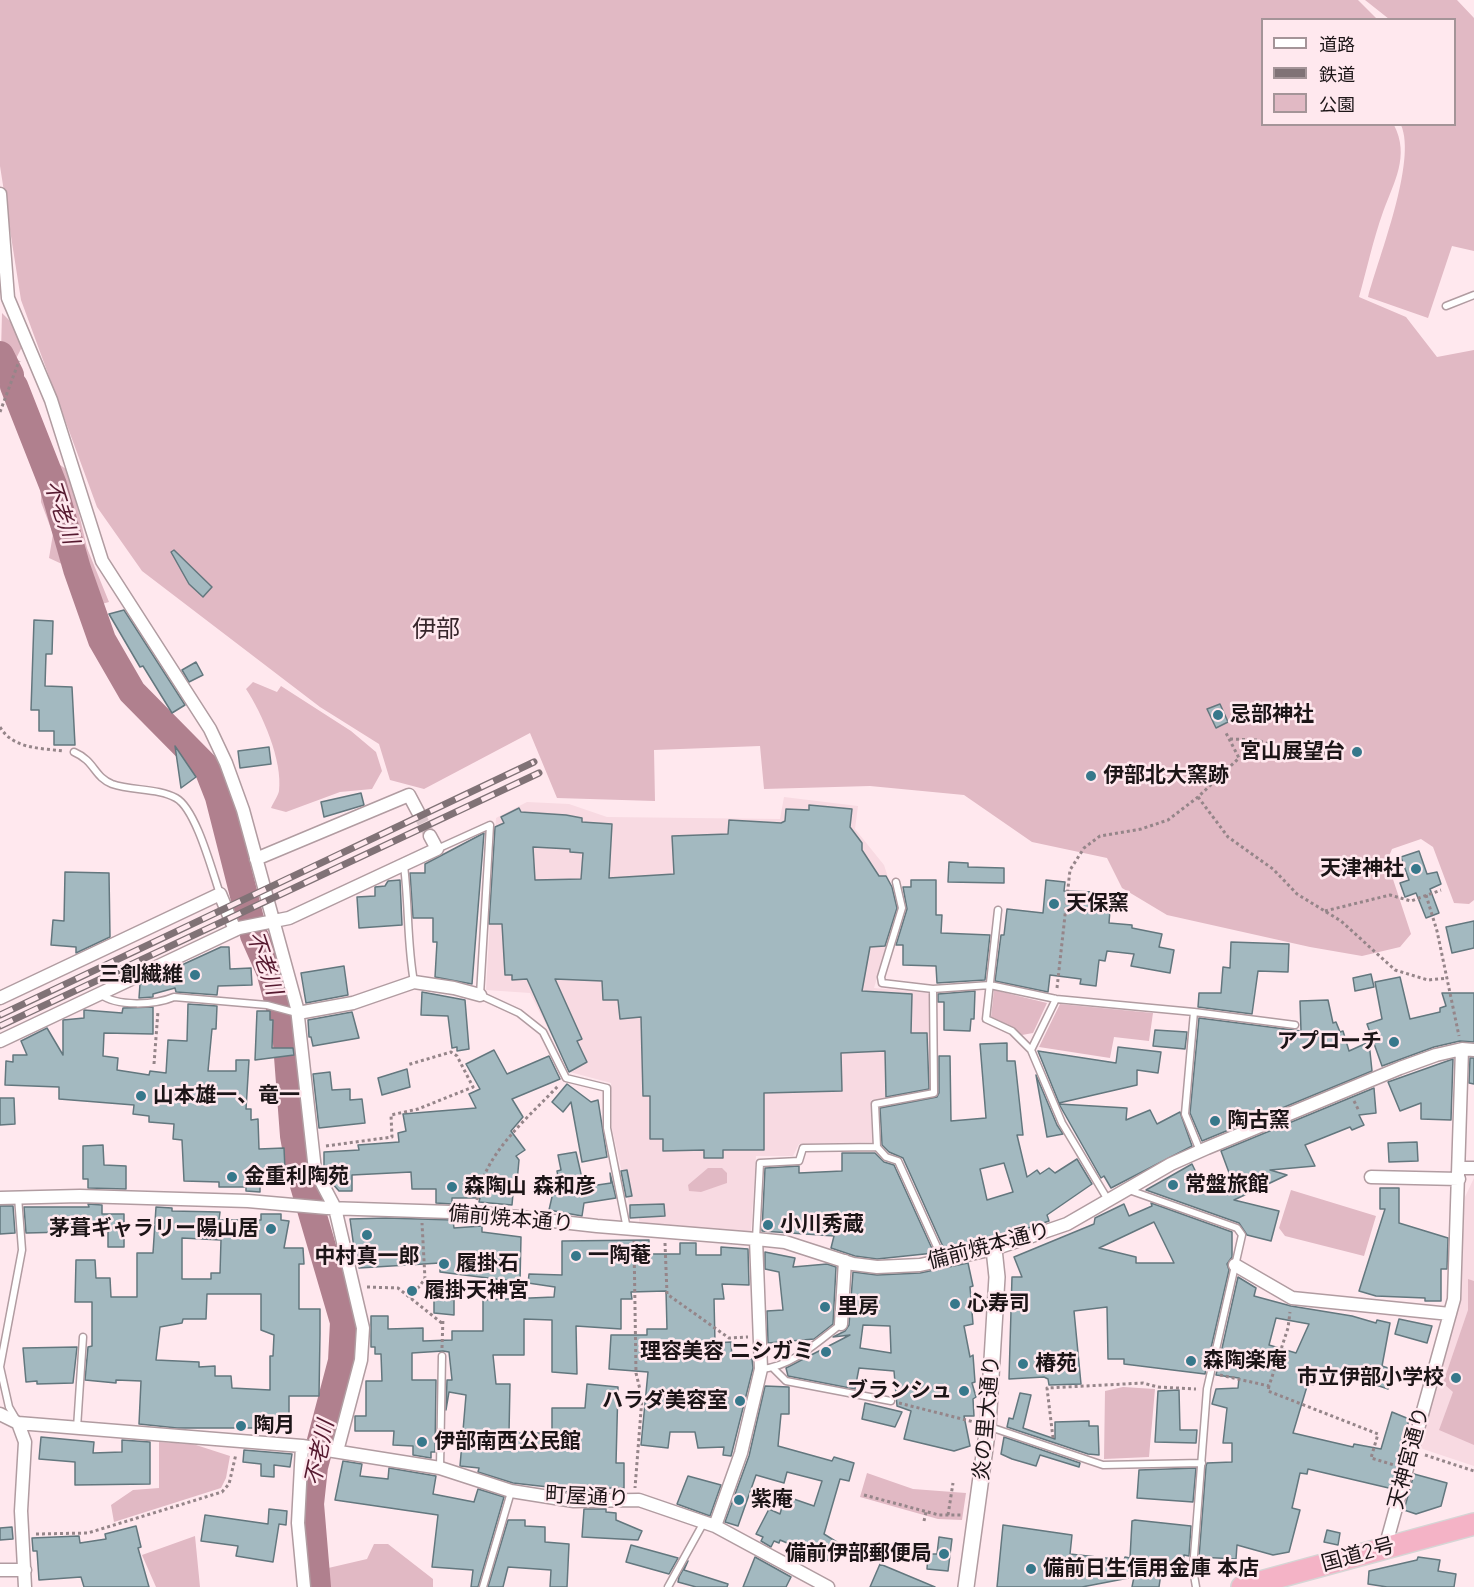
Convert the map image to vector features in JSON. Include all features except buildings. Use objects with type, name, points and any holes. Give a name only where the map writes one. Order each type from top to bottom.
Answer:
[{"type":"highway","name":"国道2号","points":[[1242,1587],[1474,1524]]},
{"type":"street","points":[[0,194],[8,298],[51,399],[102,561],[210,729],[226,763],[256,859],[267,922],[295,1013],[315,1170],[331,1208],[355,1288],[363,1328],[361,1360],[334,1450]]},
{"type":"street","points":[[256,859],[409,795],[418,812]]},
{"type":"street","points":[[0,1041],[237,929],[289,918],[404,866],[437,849],[429,836]]},
{"type":"street","points":[[0,998],[220,894],[237,929]]},
{"type":"street","points":[[295,1013],[353,1003],[414,982],[454,988],[480,995]]},
{"type":"street","name":"備前焼本通り","points":[[18,1197],[236,1200],[291,1206],[475,1213],[665,1233],[785,1242],[845,1262],[877,1267],[920,1265],[994,1249],[1067,1224],[1200,1151],[1400,1068],[1468,1050]]},
{"type":"street","name":"天神宮通り","points":[[1388,1547],[1388,1537],[1406,1469],[1454,1299],[1468,1050]]},
{"type":"street","points":[[1371,1176],[1460,1174],[1474,1168]]},
{"type":"street","points":[[0,1198],[18,1197]]},
{"type":"street","points":[[710,1524],[741,1452],[767,1368],[760,1337],[756,1239]]},
{"type":"street","name":"炎の里大通り","points":[[966,1587],[988,1426],[997,1277],[994,1249]]},
{"type":"street","points":[[841,1324],[845,1262]]},
{"type":"street","points":[[1235,1265],[1292,1298],[1450,1314]]},
{"type":"street","name":"町屋通り","points":[[0,1414],[18,1422],[77,1429],[239,1440],[334,1450],[440,1468],[511,1491],[574,1501],[634,1500],[668,1508],[710,1524],[828,1587]]},
{"type":"street","points":[[18,1422],[25,1442],[24,1587]]},
{"type":"street","points":[[302,1446],[298,1522],[304,1587]]},
{"type":"street","points":[[0,1570],[25,1570]]},
{"type":"lane","points":[[1446,306],[1474,295]]},
{"type":"lane","points":[[74,752],[88,758],[98,774],[112,783],[175,797],[184,805],[199,836],[220,894]]},
{"type":"lane","points":[[437,849],[490,825],[480,995],[519,1013],[543,1032],[566,1078],[607,1088],[607,1128],[631,1229]]},
{"type":"lane","points":[[404,866],[408,904],[408,945],[414,982]]},
{"type":"lane","points":[[897,882],[902,908],[882,983],[933,989],[990,985],[1056,999],[1194,1012],[1295,1025]]},
{"type":"lane","points":[[998,910],[986,1019],[1012,1031],[1031,1050],[1062,1123],[1109,1201]]},
{"type":"lane","points":[[933,989],[934,1093],[875,1104],[877,1146],[886,1157],[898,1161],[943,1260]]},
{"type":"lane","points":[[99,994],[108,1000],[160,1003],[174,997],[267,1005],[295,1013]]},
{"type":"lane","points":[[1031,1050],[1056,999]]},
{"type":"lane","points":[[1194,1012],[1185,1114],[1200,1151]]},
{"type":"lane","points":[[756,1239],[760,1163],[799,1161],[803,1148],[877,1146]]},
{"type":"lane","points":[[1128,1190],[1237,1228],[1242,1235],[1207,1389],[1193,1569],[1196,1587]]},
{"type":"lane","points":[[18,1197],[22,1250],[0,1367],[9,1407],[18,1422]]},
{"type":"lane","points":[[841,1324],[810,1349],[767,1368],[786,1382],[891,1401]]},
{"type":"lane","points":[[77,1429],[83,1337]]},
{"type":"lane","points":[[440,1468],[442,1356]]},
{"type":"lane","points":[[988,1426],[1103,1465],[1202,1463]]},
{"type":"lane","points":[[483,1587],[511,1491]]},
{"type":"lane","points":[[668,1587],[710,1524]]},
{"type":"path","points":[[0,412],[17,363]]},
{"type":"path","points":[[0,727],[11,741],[29,747],[74,752]]},
{"type":"path","points":[[1056,999],[1070,870],[1084,848],[1100,836],[1141,830],[1168,820],[1198,797],[1239,758],[1226,733]]},
{"type":"path","points":[[1230,739],[1257,740],[1299,754],[1338,753]]},
{"type":"path","points":[[1198,797],[1228,837],[1273,869],[1297,894],[1341,921],[1395,970],[1428,980],[1448,978]]},
{"type":"path","points":[[1325,911],[1390,896],[1412,901],[1441,890]]},
{"type":"path","points":[[1426,896],[1468,1050]]},
{"type":"path","points":[[154,1064],[160,1003]]},
{"type":"path","points":[[312,1148],[392,1137],[391,1115],[418,1109],[473,1087],[457,1056],[451,1052],[407,1065]]},
{"type":"path","points":[[475,1213],[478,1191],[486,1169],[498,1151],[566,1078]]},
{"type":"path","points":[[410,1298],[425,1279],[420,1212]]},
{"type":"path","points":[[631,1229],[636,1372],[642,1398],[634,1500]]},
{"type":"path","points":[[665,1233],[667,1294],[729,1338],[760,1337]]},
{"type":"path","points":[[355,1288],[398,1288],[442,1324]]},
{"type":"path","points":[[1292,1298],[1288,1328],[1268,1391],[1378,1434],[1371,1458],[1406,1469]]},
{"type":"path","points":[[442,1318],[442,1356]]},
{"type":"path","points":[[1210,1372],[1269,1386]]},
{"type":"path","points":[[1055,1449],[1047,1388],[1143,1383],[1158,1387],[1207,1389]]},
{"type":"path","points":[[891,1401],[988,1426]]},
{"type":"path","points":[[23,1534],[88,1533],[222,1492],[229,1484],[239,1440]]},
{"type":"path","points":[[1412,1450],[1474,1471]]},
{"type":"path","points":[[948,1515],[953,1483]]},
{"type":"path","points":[[864,1495],[926,1512],[965,1515]]},
{"type":"path","points":[[924,1521],[926,1512]]},
{"type":"shaded area","points":[[784,797],[858,806],[855,829],[884,865],[898,908],[874,988],[929,993],[931,1089],[871,1100],[872,1142],[799,1144],[793,1156],[756,1156],[751,1232],[639,1224],[639,1208],[630,1208],[612,1129],[611,1083],[570,1072],[530,993],[486,990],[496,818],[527,802],[569,804],[607,817],[780,819]]},
{"type":"shaded area","name":"市立伊部小学校","points":[[1474,1178],[1474,1466],[1417,1447],[1458,1310],[1465,1197]]},
{"type":"green space","points":[[0,0],[1358,0],[1376,18],[1261,18],[1261,126],[1394,126],[1401,147],[1399,169],[1379,223],[1359,297],[1406,317],[1437,357],[1474,350],[1474,900],[1469,904],[1454,903],[1433,847],[1421,839],[1392,849],[1387,861],[1411,934],[1400,947],[1362,956],[1310,947],[1167,915],[1122,888],[1107,858],[1032,842],[964,795],[870,786],[764,789],[760,746],[654,750],[655,801],[557,798],[530,733],[424,789],[390,780],[379,744],[320,707],[142,571],[97,507],[21,300],[0,166]]},
{"type":"green space","points":[[1365,0],[1457,0],[1474,18],[1474,251],[1452,246],[1428,318],[1368,297],[1395,209],[1400,184],[1405,141],[1401,126],[1456,126],[1456,18],[1388,18]]},
{"type":"green space","points":[[2,313],[13,324],[22,347],[0,390]]},
{"type":"green space","points":[[57,463],[69,471],[87,548],[109,602],[84,609],[64,565],[49,558],[53,534],[41,502],[41,470]]},
{"type":"green space","points":[[253,682],[277,692],[281,686],[351,731],[376,752],[382,771],[372,789],[340,792],[286,812],[271,808],[279,791],[278,766],[265,724],[246,689]]},
{"type":"green space","points":[[994,990],[1047,1003],[1033,1033],[1022,1035],[991,1017]]},
{"type":"green space","points":[[1060,1004],[1153,1013],[1149,1041],[1114,1037],[1110,1058],[1039,1047]]},
{"type":"green space","points":[[708,1168],[722,1168],[727,1173],[727,1183],[701,1192],[689,1191],[688,1185]]},
{"type":"green space","points":[[1291,1190],[1376,1216],[1364,1256],[1285,1236],[1279,1228]]},
{"type":"green space","points":[[1468,1279],[1474,1281],[1474,1445],[1439,1430],[1453,1392],[1443,1383],[1468,1310]]},
{"type":"green space","points":[[1123,1387],[1155,1389],[1149,1457],[1104,1459],[1105,1391]]},
{"type":"green space","points":[[159,1442],[193,1444],[230,1456],[226,1478],[221,1488],[114,1522],[111,1505],[133,1490],[159,1488]]},
{"type":"green space","points":[[867,1473],[913,1489],[966,1493],[962,1520],[938,1519],[860,1497]]},
{"type":"green space","points":[[195,1536],[200,1587],[156,1587],[142,1555]]},
{"type":"green space","points":[[374,1544],[388,1544],[433,1579],[433,1587],[325,1587],[324,1569],[367,1559]]},
{"type":"waterway","name":"不老川","points":[[0,355],[10,375]]},
{"type":"waterway","name":"不老川","points":[[14,386],[53,485],[77,569],[102,640],[132,692],[208,769],[219,797],[254,935],[270,971],[286,1030],[294,1136],[301,1175],[344,1322],[342,1361],[314,1467],[310,1504],[317,1587]]},
{"type":"tunnel","points":[[418,812],[430,836]]},
{"type":"railway","points":[[0,1015],[534,762]]},
{"type":"railway","points":[[0,1026],[539,773]]},
{"type":"place","name":"忌部神社","points":[[1218,715]]},
{"type":"place","name":"宮山展望台","points":[[1357,752]]},
{"type":"place","name":"伊部北大窯跡","points":[[1091,776]]},
{"type":"place","name":"天津神社","points":[[1416,869]]},
{"type":"place","name":"天保窯","points":[[1054,904]]},
{"type":"place","name":"三創繊維","points":[[195,975]]},
{"type":"place","name":"アプローチ","points":[[1394,1042]]},
{"type":"place","name":"山本雄一、竜一","points":[[141,1096]]},
{"type":"place","name":"陶古窯","points":[[1215,1121]]},
{"type":"place","name":"金重利陶苑","points":[[232,1177]]},
{"type":"place","name":"常盤旅館","points":[[1173,1185]]},
{"type":"place","name":"森陶山 森和彦","points":[[452,1187]]},
{"type":"place","name":"小川秀蔵","points":[[768,1225]]},
{"type":"place","name":"茅葺ギャラリー陽山居","points":[[271,1229]]},
{"type":"place","name":"中村真一郎","points":[[367,1235]]},
{"type":"place","name":"一陶菴","points":[[576,1256]]},
{"type":"place","name":"履掛石","points":[[444,1264]]},
{"type":"place","name":"履掛天神宮","points":[[412,1291]]},
{"type":"place","name":"心寿司","points":[[955,1304]]},
{"type":"place","name":"里房","points":[[825,1307]]},
{"type":"place","name":"理容美容 ニシガミ","points":[[826,1352]]},
{"type":"place","name":"森陶楽庵","points":[[1191,1361]]},
{"type":"place","name":"椿苑","points":[[1023,1364]]},
{"type":"place","name":"市立伊部小学校","points":[[1456,1378]]},
{"type":"place","name":"ブランシュ","points":[[964,1391]]},
{"type":"place","name":"ハラダ美容室","points":[[740,1401]]},
{"type":"place","name":"陶月","points":[[241,1426]]},
{"type":"place","name":"伊部南西公民館","points":[[422,1442]]},
{"type":"place","name":"紫庵","points":[[739,1500]]},
{"type":"place","name":"備前伊部郵便局","points":[[944,1554]]},
{"type":"place","name":"備前日生信用金庫 本店","points":[[1031,1569]]},
{"type":"district","name":"伊部","points":[[436,630]]}]
